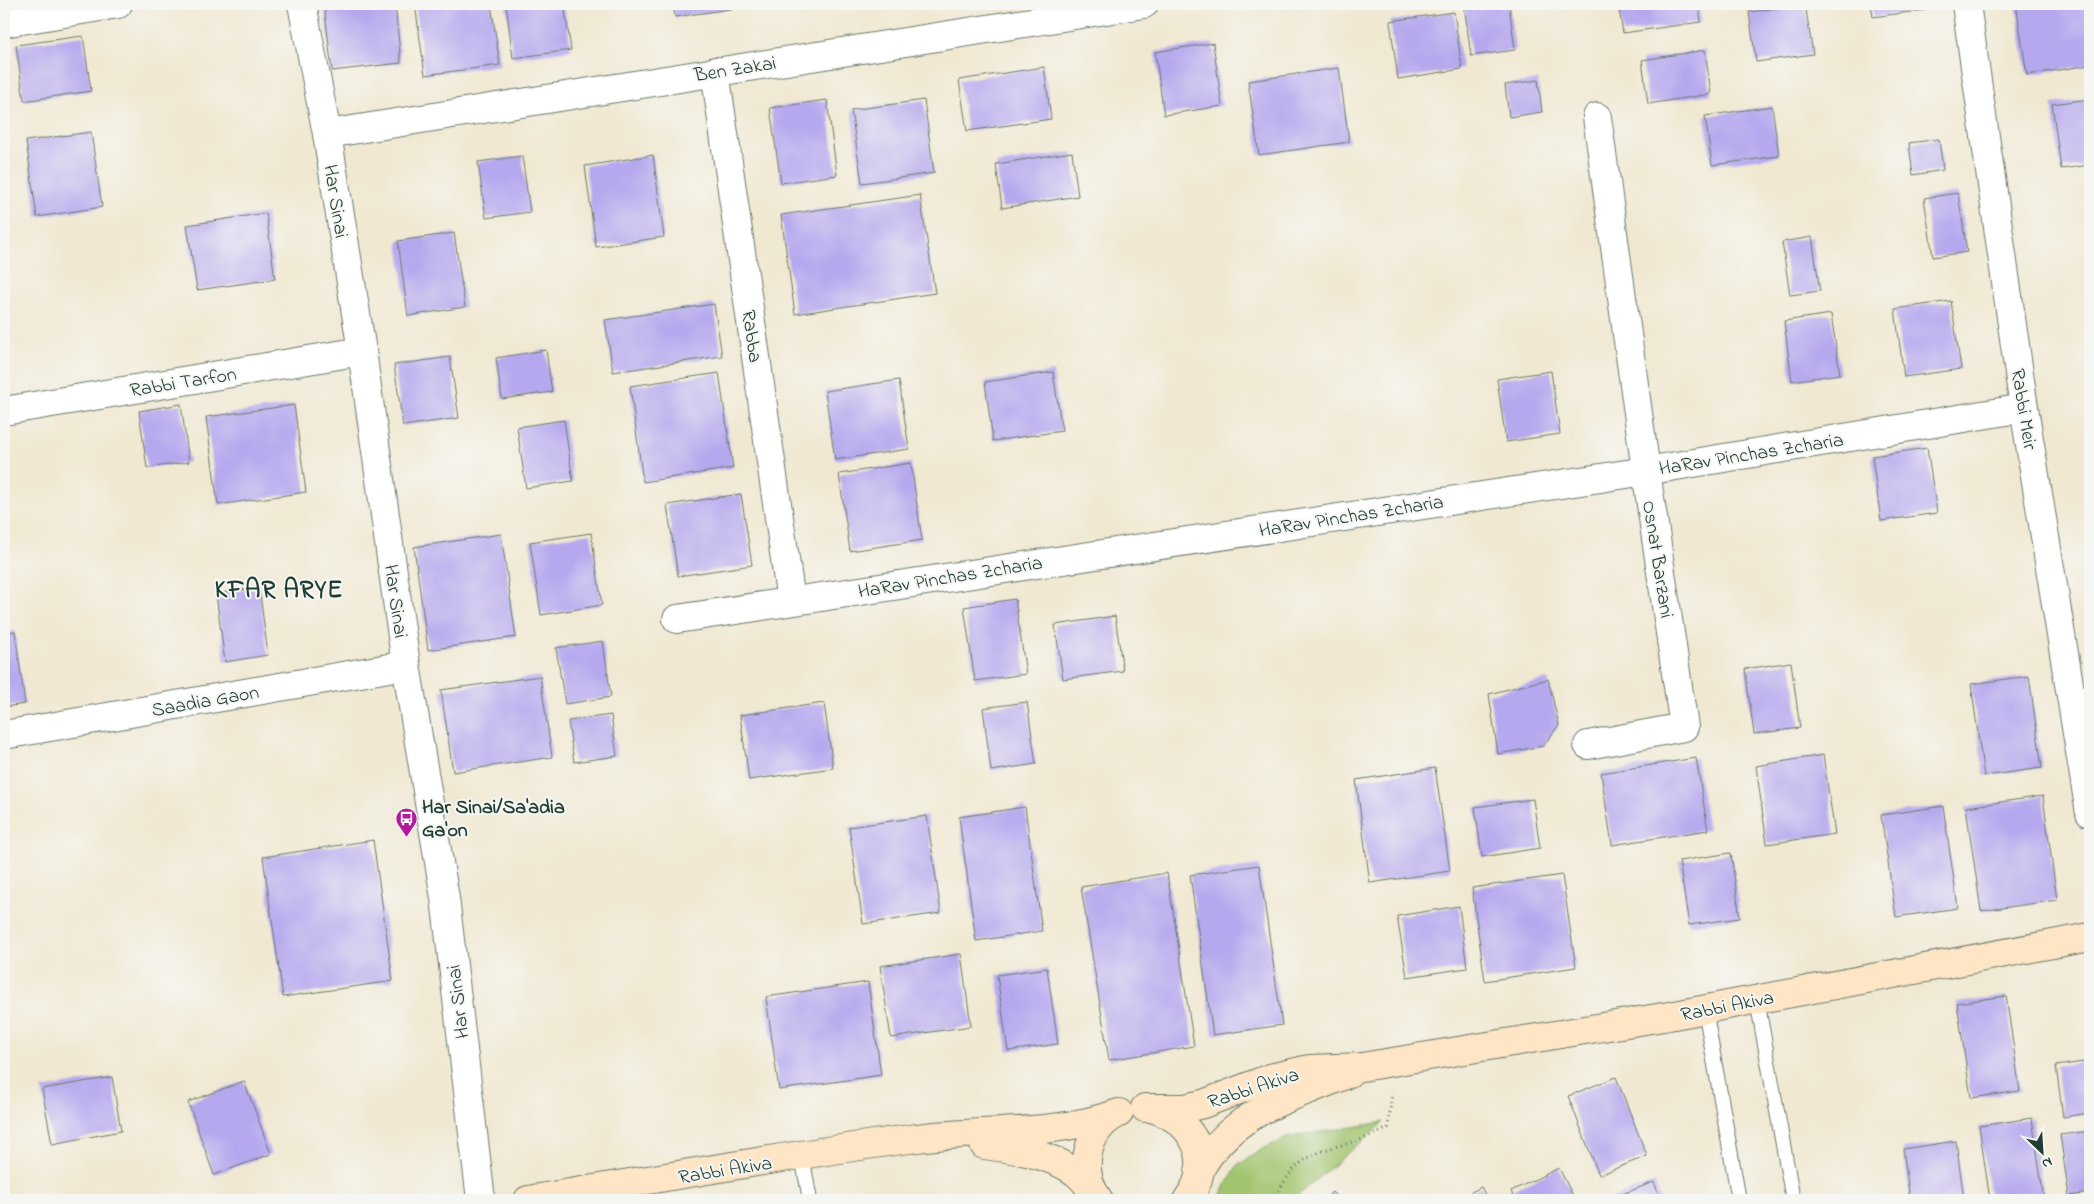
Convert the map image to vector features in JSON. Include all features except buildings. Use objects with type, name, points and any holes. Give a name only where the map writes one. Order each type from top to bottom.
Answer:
[{"type":"street","points":[[4,23],[118,4]]},
{"type":"street","name":"Har Sinai","points":[[302,4],[327,134],[362,351],[406,665],[445,898],[481,1200]]},
{"type":"street","name":"Ben Zakai","points":[[327,134],[1144,4]]},
{"type":"street","name":"Rabbi Meir","points":[[1966,4],[2024,408],[2090,813]]},
{"type":"street","name":"Rabba","points":[[715,71],[791,601]]},
{"type":"street","name":"Osnat Barzani","points":[[1588,745],[1684,727],[1646,471],[1597,116]]},
{"type":"street","name":"Rabbi Tarfon","points":[[4,411],[362,351]]},
{"type":"street","name":"HaRav Pinchas Zcharia","points":[[677,619],[1646,471],[2024,408]]},
{"type":"street","name":"Saadia Gaon","points":[[4,735],[406,665]]},
{"type":"street","name":"Rabbi Akiva","points":[[528,1200],[940,1135],[1052,1130],[1094,1122],[1145,1108],[1184,1108],[1270,1078],[1310,1068],[1362,1067],[1392,1062],[1757,1000],[2090,937]]},
{"type":"street","name":"Rabbi Akiva","points":[[1193,1191],[1210,1151],[1223,1137],[1253,1114],[1362,1067]]},
{"type":"street","points":[[1145,1108],[1163,1112],[1185,1126],[1198,1150],[1193,1191]]},
{"type":"street","points":[[1095,1195],[1086,1163],[1090,1146],[1098,1130],[1119,1114]]},
{"type":"street","name":"Rabbi Akiva","points":[[893,1142],[965,1144],[1019,1151],[1039,1156],[1076,1172],[1095,1195]]},
{"type":"lane","points":[[1757,1000],[1793,1200]]},
{"type":"lane","points":[[1705,1009],[1739,1200]]},
{"type":"lane","points":[[802,1156],[810,1200]]},
{"type":"path","points":[[1275,1200],[1291,1171],[1312,1154],[1374,1136],[1388,1128],[1392,1102],[1392,1062]]},
{"type":"green space","points":[[1384,1122],[1293,1200],[1220,1200],[1226,1184],[1238,1165],[1264,1148],[1289,1137]]},
{"type":"place","name":"Har Sinai/Sa'adia Ga'on","points":[[406,837]]},
{"type":"district","name":"KFAR ARYE","points":[[279,588]]}]
